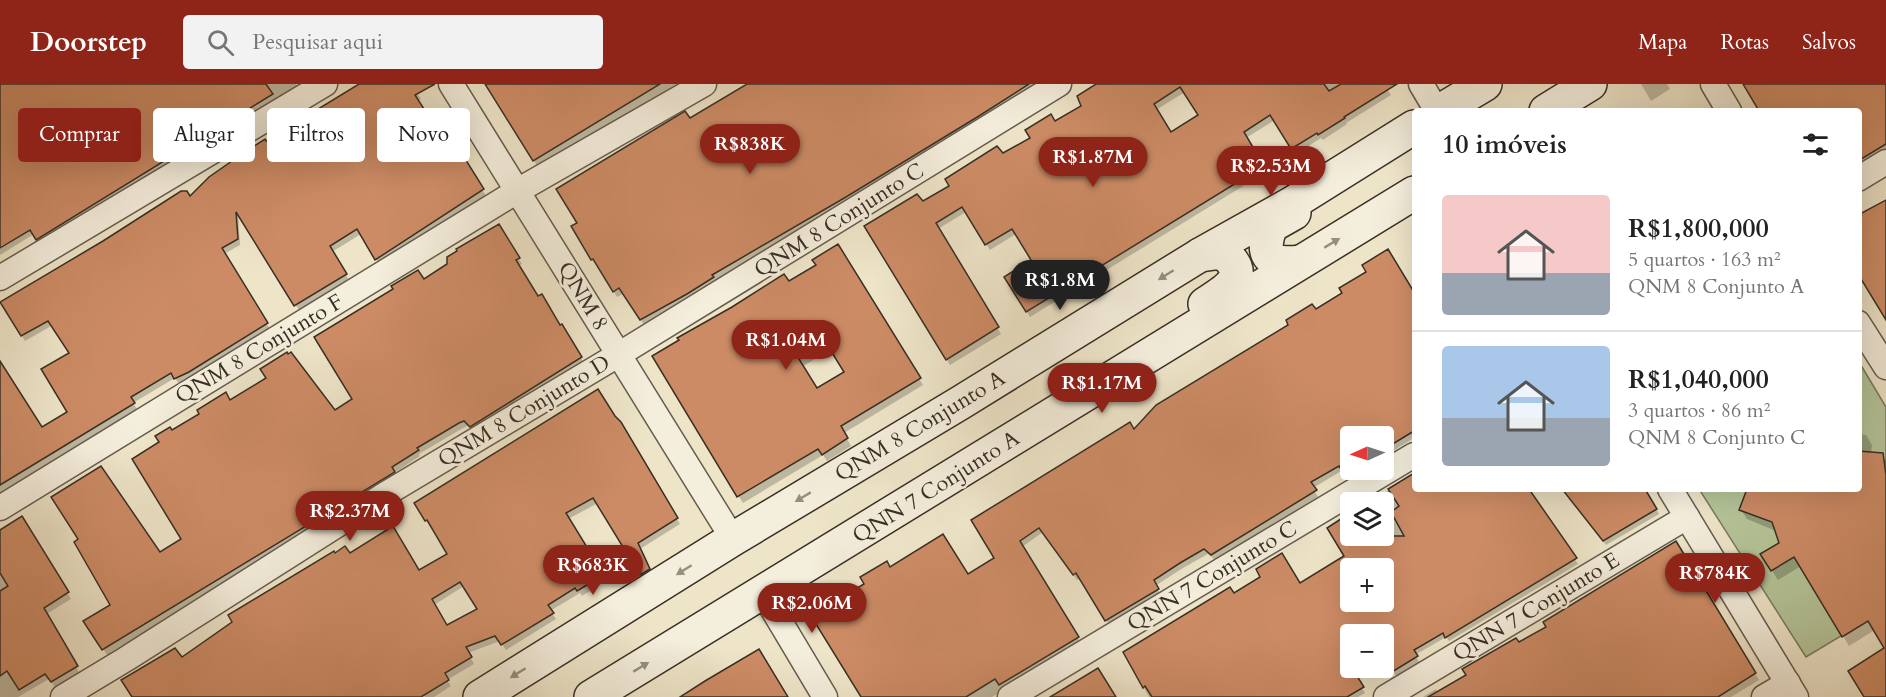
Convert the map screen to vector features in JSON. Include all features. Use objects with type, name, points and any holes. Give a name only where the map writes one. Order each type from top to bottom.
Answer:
[{"type":"main road","points":[[1445,108],[1485,84]]},
{"type":"main road","points":[[1551,108],[1590,84]]},
{"type":"main road","name":"QNM 8 Conjunto A","points":[[480,697],[733,539],[1200,255],[1291,204],[1412,128]]},
{"type":"main road","points":[[1300,262],[1284,264],[1275,261],[1270,256],[1265,244],[1271,226],[1401,150],[1412,139]]},
{"type":"main road","name":"QNN 7 Conjunto A","points":[[591,697],[1412,194]]},
{"type":"main road","points":[[1010,441],[1090,375],[1232,287],[1236,275],[1231,259],[1222,252],[1200,255]]},
{"type":"street","points":[[0,278],[325,84]]},
{"type":"street","name":"QNM 8","points":[[451,84],[519,190],[618,355],[733,539]]},
{"type":"street","name":"QNM 8 Conjunto F","points":[[0,508],[519,190],[704,84]]},
{"type":"street","name":"QNM 8 Conjunto C","points":[[618,355],[1059,84]]},
{"type":"street","points":[[1421,84],[1442,108]]},
{"type":"street","points":[[1862,177],[1886,162]]},
{"type":"street","points":[[1862,329],[1886,368]]},
{"type":"street","name":"QNM 8 Conjunto D","points":[[63,697],[390,492],[618,355]]},
{"type":"street","name":"QNN 7 Conjunto C","points":[[1010,697],[1412,456]]},
{"type":"street","points":[[1672,492],[1792,690],[1764,697]]},
{"type":"street","name":"QNN 7 Conjunto E","points":[[1386,697],[1687,517]]},
{"type":"street","points":[[764,593],[825,697]]},
{"type":"green space","points":[[1862,367],[1886,407],[1886,609],[1806,657],[1701,492],[1862,492]]},
{"type":"building","points":[[0,84],[266,84],[273,94],[250,108],[153,108],[153,162],[163,162],[36,240],[30,230],[0,248]]},
{"type":"building","points":[[359,84],[435,84],[415,95],[423,108],[377,108],[377,162],[467,162],[484,189],[375,260],[357,229],[330,246],[347,274],[294,306],[236,212],[238,239],[222,248],[268,323],[189,372],[174,379],[171,373],[131,397],[135,403],[0,485],[0,361],[42,427],[67,412],[41,369],[69,353],[48,321],[21,336],[0,302],[103,241],[181,191],[187,191],[190,196],[209,177],[230,162],[255,162],[255,146],[265,139],[267,140],[267,162],[365,162],[365,108],[320,108]]},
{"type":"building","points":[[485,84],[660,84],[533,161]]},
{"type":"building","points":[[747,84],[1029,84],[846,197],[712,275],[714,277],[687,294],[640,320],[619,288],[613,292],[593,259],[591,260],[571,226],[577,223],[556,189],[685,111],[690,118]]},
{"type":"building","points":[[1096,84],[1324,84],[1329,91],[1341,84],[1397,84],[1318,135],[1317,133],[1291,149],[1270,115],[1244,132],[1264,166],[1026,312],[1004,277],[1031,260],[1012,229],[985,245],[962,207],[936,223],[999,327],[946,360],[864,226],[917,194],[923,201],[949,186],[945,179],[997,146],[1003,153],[1030,138],[1025,130],[1051,114],[1055,121],[1081,106],[1077,96]],"holes":[[[1180,87],[1198,115],[1171,132],[1154,104]]]},
{"type":"building","points":[[1743,84],[1886,84],[1886,144],[1862,159],[1862,108],[1757,108]]},
{"type":"building","points":[[1886,200],[1886,320],[1862,281],[1862,213]]},
{"type":"building","points":[[499,224],[520,258],[516,260],[538,296],[542,294],[582,357],[470,427],[464,421],[417,448],[419,450],[392,467],[395,472],[102,650],[83,621],[110,605],[74,542],[78,539],[51,497],[101,466],[160,552],[181,539],[132,459],[159,442],[155,436],[170,427],[172,430],[199,414],[197,410],[226,392],[230,400],[266,378],[260,369],[287,352],[288,354],[291,352],[335,410],[352,399],[314,337],[393,289],[391,286],[418,270],[424,279],[447,264],[447,257],[457,251],[456,249]]},
{"type":"building","points":[[838,244],[921,378],[841,426],[848,438],[822,455],[818,449],[737,497],[652,356],[679,340],[677,338],[784,274],[789,281],[816,265],[812,260]],"holes":[[[826,343],[844,372],[817,388],[799,359]]]},
{"type":"building","points":[[1388,249],[1412,289],[1412,432],[1394,443],[1394,426],[1340,426],[1340,468],[1339,466],[1311,482],[1317,490],[1211,555],[1204,549],[1180,563],[1154,580],[1159,589],[1105,621],[1076,573],[1073,575],[1039,528],[1020,541],[1079,637],[999,685],[995,679],[966,697],[861,697],[811,616],[864,584],[860,577],[887,561],[890,567],[943,534],[968,574],[994,558],[971,520],[1130,422],[1134,429],[1156,405],[1288,325],[1286,320],[1312,304],[1316,309],[1342,293],[1339,288],[1366,272],[1362,265]]},
{"type":"building","points":[[598,389],[621,422],[678,518],[638,543],[650,569],[640,575],[593,498],[566,513],[604,575],[577,591],[575,588],[548,605],[554,613],[501,645],[495,636],[466,647],[472,657],[445,673],[449,680],[421,697],[132,697],[121,680],[175,648],[182,657],[232,622],[228,615],[334,551],[335,553],[345,546],[350,553],[393,526],[419,570],[447,554],[414,503]],"holes":[[[460,582],[477,609],[447,625],[432,599]]]},
{"type":"building","points":[[1862,451],[1883,453],[1886,475],[1886,697],[1864,697],[1848,671],[1884,648],[1868,621],[1842,637],[1794,557],[1771,571],[1760,554],[1779,543],[1772,522],[1739,510],[1746,492],[1862,492]]},
{"type":"building","points":[[1412,474],[1412,492],[1531,492],[1577,558],[1445,638],[1443,633],[1414,650],[1418,656],[1394,671],[1394,624],[1340,624],[1340,678],[1358,678],[1364,687],[1347,697],[1152,697],[1145,686],[1143,688],[1123,652],[1230,587],[1234,593],[1260,577],[1256,569],[1282,553],[1300,583],[1340,558],[1340,612],[1394,612],[1394,558],[1341,558],[1344,556],[1327,528],[1340,520],[1340,546],[1394,546],[1394,536],[1404,536],[1394,518],[1394,510],[1399,506],[1394,498],[1394,492],[1390,492],[1388,489]]},
{"type":"building","points":[[1564,492],[1647,492],[1657,509],[1603,541]]},
{"type":"building","points":[[22,516],[69,592],[44,608],[78,666],[51,682],[45,674],[19,690],[7,671],[0,676],[0,591],[8,586],[0,573],[0,530]]},
{"type":"building","points":[[1676,541],[1756,673],[1718,697],[1428,697],[1466,675],[1462,669],[1516,638],[1519,642],[1546,627],[1543,622]]},
{"type":"building","points":[[759,649],[788,697],[680,697],[705,681]]},
{"type":"building","points":[[1098,668],[1116,697],[1050,697]]}]
